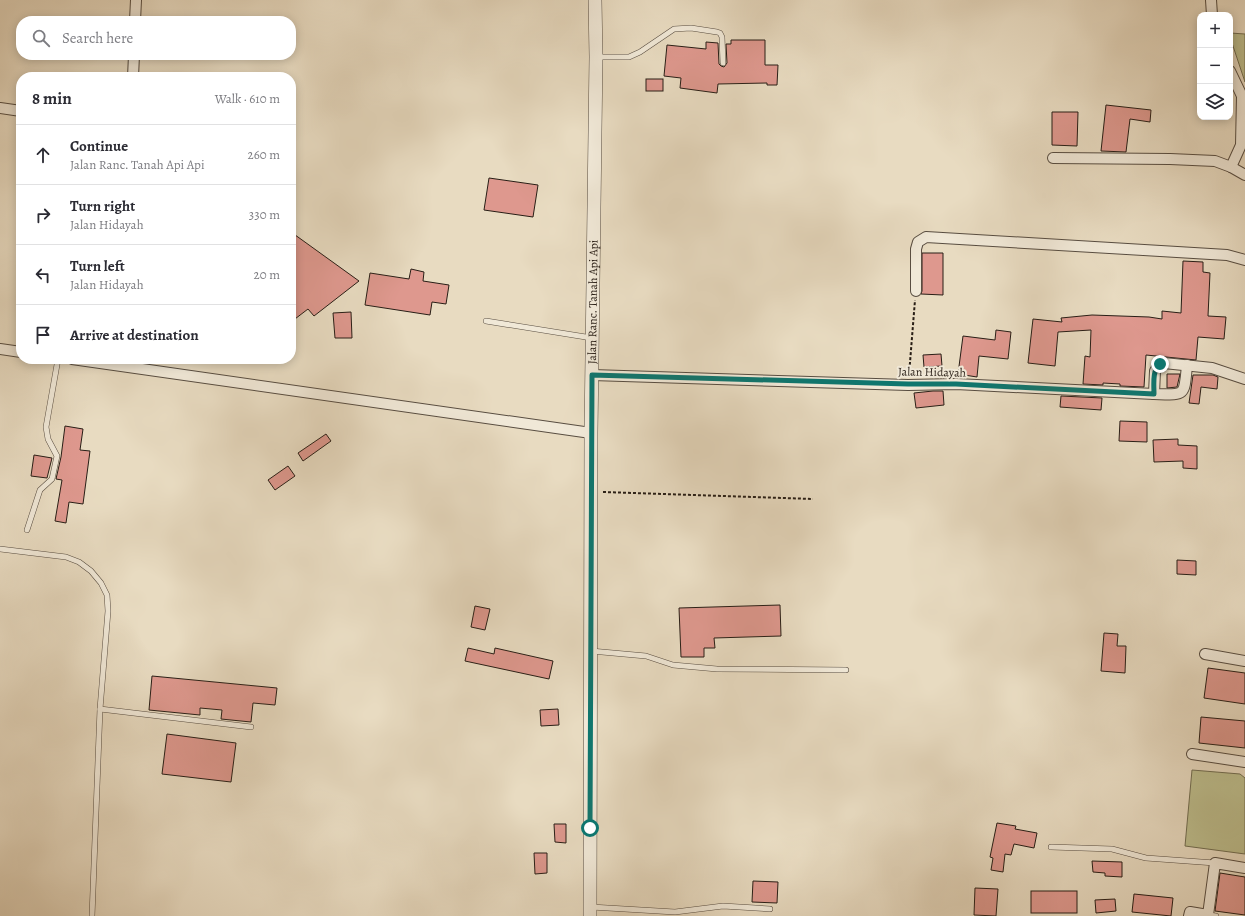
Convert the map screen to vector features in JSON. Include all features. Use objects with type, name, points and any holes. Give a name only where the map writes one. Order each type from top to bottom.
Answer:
[{"type":"street","points":[[135,16],[136,0]]},
{"type":"street","name":"Jalan Ranc. Tanah Api Api","points":[[590,911],[591,434],[596,57],[595,0]]},
{"type":"street","points":[[1211,0],[1212,12]]},
{"type":"street","points":[[133,72],[134,60]]},
{"type":"street","points":[[1231,166],[1241,146],[1242,96],[1233,77]]},
{"type":"street","points":[[0,108],[16,110]]},
{"type":"street","points":[[1053,158],[1215,161],[1231,166],[1245,174]]},
{"type":"street","points":[[916,291],[916,249],[918,242],[926,237],[1227,255],[1245,260]]},
{"type":"street","points":[[0,349],[16,351]]},
{"type":"street","points":[[1154,394],[1155,371],[1158,366],[1164,363],[1212,368],[1245,379]]},
{"type":"street","points":[[107,364],[591,434]]},
{"type":"street","name":"Jalan Hidayah","points":[[592,375],[956,384],[1177,394],[1182,392],[1185,388],[1187,365]]},
{"type":"street","points":[[1205,654],[1245,662]]},
{"type":"street","points":[[1192,754],[1245,762]]},
{"type":"street","points":[[1189,916],[1190,912],[1212,915],[1215,863],[1245,868]]},
{"type":"lane","points":[[596,57],[629,57],[640,52],[674,29],[691,28],[720,33],[722,37],[723,63]]},
{"type":"lane","points":[[486,321],[592,338]]},
{"type":"lane","points":[[27,530],[40,490],[52,479],[57,456],[48,439],[46,427],[57,364]]},
{"type":"lane","points":[[0,549],[66,557],[79,562],[91,571],[101,583],[107,595],[108,611],[100,709],[92,916]]},
{"type":"lane","points":[[590,651],[646,656],[673,665],[717,669],[846,670]]},
{"type":"lane","points":[[100,709],[251,727]]},
{"type":"lane","points":[[1051,847],[1112,849],[1146,858],[1215,863]]},
{"type":"lane","points":[[590,911],[675,912],[723,906],[770,909]]},
{"type":"path","points":[[908,384],[916,291]]},
{"type":"path","points":[[591,492],[813,500]]},
{"type":"green space","points":[[1233,33],[1245,34],[1245,82],[1233,46]]},
{"type":"green space","points":[[1192,770],[1240,774],[1245,778],[1245,854],[1185,846]]},
{"type":"building","points":[[731,40],[765,40],[765,65],[778,65],[777,85],[767,85],[767,83],[718,84],[717,93],[680,88],[681,78],[664,76],[667,45],[706,49],[706,42],[718,43],[719,64],[724,67],[727,63],[726,44],[731,44]]},
{"type":"building","points":[[646,79],[663,79],[663,91],[646,91]]},
{"type":"building","points":[[1106,105],[1151,110],[1150,122],[1130,119],[1126,152],[1101,151]]},
{"type":"building","points":[[1052,112],[1078,112],[1077,146],[1052,145]]},
{"type":"building","points":[[489,178],[538,185],[533,217],[484,210]]},
{"type":"building","points":[[296,236],[359,281],[314,316],[308,309],[296,318]]},
{"type":"building","points":[[922,253],[943,253],[943,295],[921,294]]},
{"type":"building","points":[[1183,261],[1203,262],[1203,272],[1210,273],[1208,316],[1226,317],[1224,339],[1198,337],[1196,360],[1146,355],[1144,387],[1120,386],[1120,384],[1103,383],[1103,385],[1083,384],[1085,356],[1090,357],[1091,330],[1058,332],[1055,366],[1028,363],[1033,319],[1062,322],[1061,318],[1092,315],[1149,317],[1162,319],[1162,311],[1181,313]]},
{"type":"building","points":[[411,269],[424,272],[423,281],[449,285],[446,304],[432,302],[430,315],[365,305],[370,273],[409,279]]},
{"type":"building","points":[[351,312],[352,338],[335,338],[333,313]]},
{"type":"building","points":[[996,330],[1011,332],[1008,359],[979,356],[977,377],[958,374],[963,336],[995,340]]},
{"type":"building","points":[[941,354],[942,366],[924,367],[923,355]]},
{"type":"building","points":[[1167,374],[1180,374],[1177,387],[1167,388]]},
{"type":"building","points":[[1193,375],[1213,375],[1218,377],[1217,389],[1201,387],[1199,404],[1189,403]]},
{"type":"building","points":[[943,391],[944,405],[916,408],[914,393]]},
{"type":"building","points":[[1061,396],[1102,398],[1101,410],[1060,407]]},
{"type":"building","points":[[1120,421],[1147,422],[1147,442],[1119,441]]},
{"type":"building","points":[[65,426],[83,429],[80,450],[90,451],[83,504],[69,502],[66,523],[55,521],[62,480],[56,479],[61,457]]},
{"type":"building","points":[[326,434],[331,441],[303,461],[298,453]]},
{"type":"building","points":[[1178,439],[1178,445],[1197,446],[1197,469],[1183,468],[1183,461],[1154,462],[1153,440]]},
{"type":"building","points":[[34,455],[52,458],[47,478],[31,476]]},
{"type":"building","points":[[288,466],[295,476],[275,490],[268,480]]},
{"type":"building","points":[[1177,560],[1196,561],[1196,575],[1177,574]]},
{"type":"building","points":[[780,605],[781,636],[714,638],[715,648],[704,648],[704,657],[681,657],[679,608]]},
{"type":"building","points":[[475,606],[490,609],[485,630],[471,627]]},
{"type":"building","points":[[1104,633],[1118,634],[1117,646],[1126,646],[1125,673],[1101,671]]},
{"type":"building","points":[[468,648],[494,654],[495,648],[553,661],[549,679],[465,661]]},
{"type":"building","points":[[1208,668],[1245,673],[1245,704],[1204,698]]},
{"type":"building","points":[[152,676],[277,688],[275,705],[253,703],[251,722],[221,719],[222,710],[200,708],[200,715],[149,710]]},
{"type":"building","points":[[558,709],[559,725],[541,726],[540,710]]},
{"type":"building","points":[[1201,717],[1245,721],[1245,748],[1199,743]]},
{"type":"building","points":[[167,734],[236,743],[231,782],[162,774]]},
{"type":"building","points":[[997,823],[1016,826],[1015,829],[1037,833],[1034,848],[1014,844],[1011,855],[1005,854],[1003,872],[991,870],[993,858],[990,857]]},
{"type":"building","points":[[554,824],[566,824],[566,843],[555,842]]},
{"type":"building","points":[[534,853],[547,853],[547,873],[535,874]]},
{"type":"building","points":[[1092,861],[1122,862],[1122,877],[1105,876],[1105,873],[1093,872]]},
{"type":"building","points":[[1220,873],[1245,877],[1245,915],[1215,911]]},
{"type":"building","points":[[753,881],[778,882],[777,903],[752,902]]},
{"type":"building","points":[[975,888],[998,889],[996,916],[974,915]]},
{"type":"building","points":[[1031,891],[1077,891],[1077,913],[1031,913]]},
{"type":"building","points":[[1134,894],[1173,898],[1171,916],[1132,912]]},
{"type":"building","points":[[1115,899],[1116,911],[1096,913],[1095,900]]},
{"type":"route","points":[[590,828],[592,375],[956,384],[1154,394],[1155,371],[1160,364]]}]
